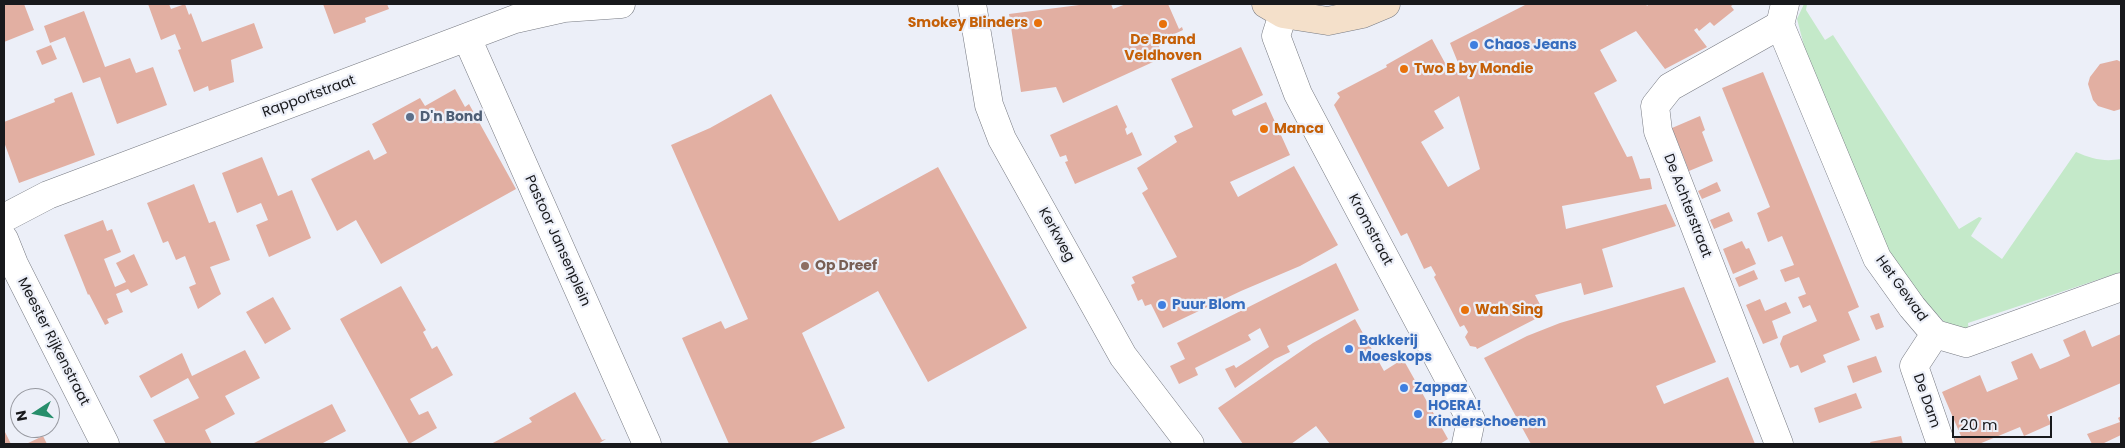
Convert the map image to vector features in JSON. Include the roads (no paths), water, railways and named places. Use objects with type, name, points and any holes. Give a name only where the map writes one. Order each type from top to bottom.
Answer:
[{"type":"street","name":"Rapportstraat","points":[[4,218],[48,195],[515,19],[563,6],[621,4]]},
{"type":"street","name":"Kerkweg","points":[[972,4],[989,105],[1002,139],[1123,356],[1190,444]]},
{"type":"street","points":[[1274,9],[1328,21],[1362,14],[1386,4]]},
{"type":"street","name":"Kromstraat","points":[[1274,9],[1276,36],[1298,94],[1471,420],[1466,444]]},
{"type":"street","name":"Het Gewad","points":[[1783,14],[1877,258],[1912,307],[1935,334],[1966,343],[2121,287]]},
{"type":"street","name":"De Achterstraat","points":[[1779,444],[1658,131],[1655,106],[1670,88],[1783,14]]},
{"type":"street","name":"Pastoor Jansenplein","points":[[467,38],[647,444]]},
{"type":"street","name":"Meester Rijkenstraat","points":[[4,239],[14,264],[105,444]]},
{"type":"street","name":"De Dam","points":[[1935,334],[1914,366],[1942,444]]},
{"type":"place","name":"Smokey Blinders","points":[[1038,23]]},
{"type":"place","name":"De Brand Veldhoven","points":[[1163,24]]},
{"type":"place","name":"Chaos Jeans","points":[[1474,45]]},
{"type":"place","name":"Two B by Mondie","points":[[1404,69]]},
{"type":"place","name":"D'n Bond","points":[[410,117]]},
{"type":"place","name":"Manca","points":[[1264,129]]},
{"type":"place","name":"Op Dreef","points":[[805,266]]},
{"type":"place","name":"Puur Blom","points":[[1162,305]]},
{"type":"place","name":"Wah Sing","points":[[1465,310]]},
{"type":"place","name":"Bakkerij Moeskops","points":[[1349,349]]},
{"type":"place","name":"Zappaz","points":[[1404,388]]},
{"type":"place","name":"HOERA! Kinderschoenen","points":[[1418,414]]}]
